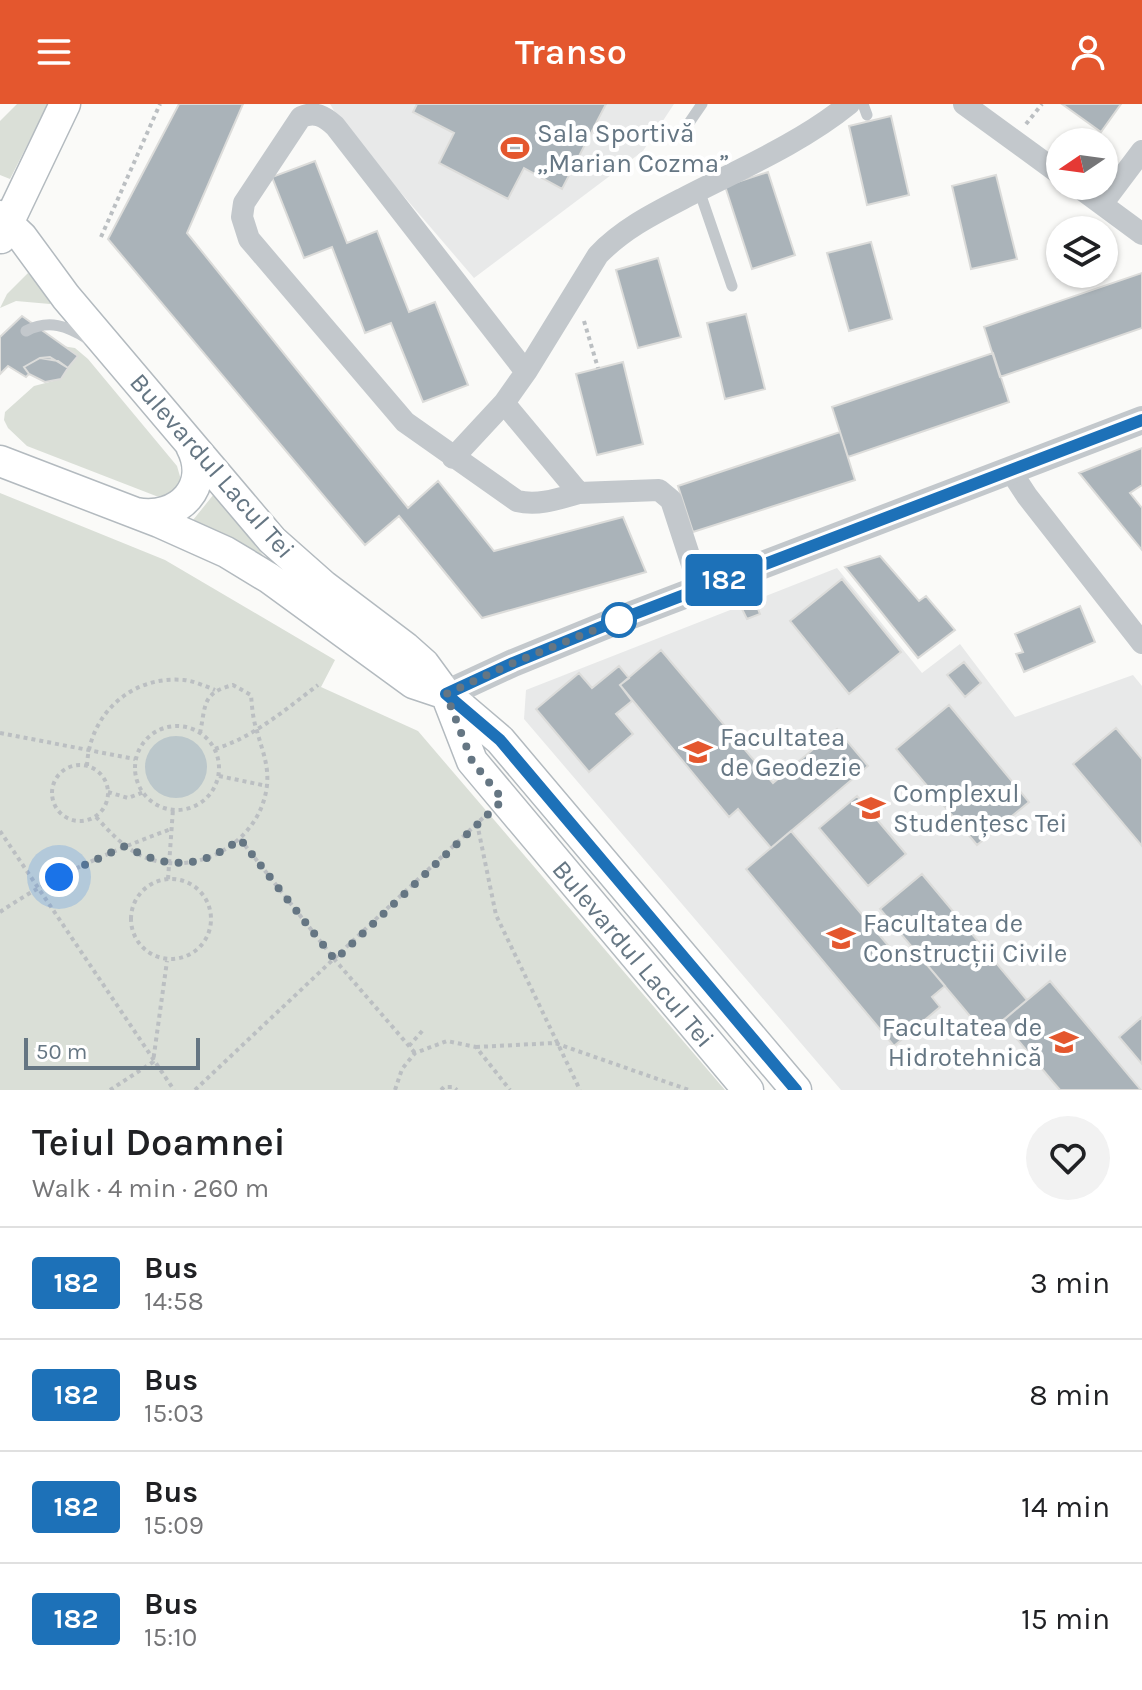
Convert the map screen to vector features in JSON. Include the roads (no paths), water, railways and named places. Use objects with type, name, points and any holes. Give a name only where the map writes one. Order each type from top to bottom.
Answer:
[{"type":"main road","points":[[3,226],[65,104]]},
{"type":"main road","name":"Bulevardul Lacul Tei","points":[[3,226],[272,540],[324,586],[406,648],[424,664],[446,694],[500,740],[796,1090]]},
{"type":"main road","points":[[136,512],[163,512],[190,495],[199,469],[187,441]]},
{"type":"main road","name":"Bulevardul Lacul Tei","points":[[2,461],[136,512],[242,562],[269,578],[413,683],[446,694]]},
{"type":"main road","name":"Bulevardul Lacul Tei","points":[[446,694],[472,761],[748,1090]]},
{"type":"street","points":[[964,104],[1046,164]]},
{"type":"street","points":[[453,458],[504,403],[598,255],[615,238],[636,223],[860,108]]},
{"type":"street","points":[[526,372],[335,126],[323,116],[309,113],[301,117],[244,203],[242,217],[249,239],[405,422],[517,501],[542,503],[579,493],[659,490],[666,493],[700,589]]},
{"type":"street","points":[[1102,204],[1142,151]]},
{"type":"street","points":[[1096,200],[1142,234]]},
{"type":"street","points":[[504,403],[579,493]]},
{"type":"street","points":[[446,694],[513,663],[700,589],[1142,420]]},
{"type":"street","points":[[1010,470],[1142,643]]},
{"type":"lane","points":[[680,136],[702,104]]},
{"type":"lane","points":[[699,190],[732,286]]},
{"type":"lane","points":[[26,331],[43,324],[60,325],[116,356]]},
{"type":"place","name":"Sala Sportivă „Marian Cozma”","points":[[515,148]]},
{"type":"place","name":"Facultatea de Geodezie","points":[[698,752]]},
{"type":"place","name":"Complexul Studențesc Tei","points":[[871,808]]},
{"type":"place","name":"Facultatea de Construcții Civile","points":[[841,938]]},
{"type":"place","name":"Facultatea de Hidrotehnică","points":[[1064,1042]]}]
